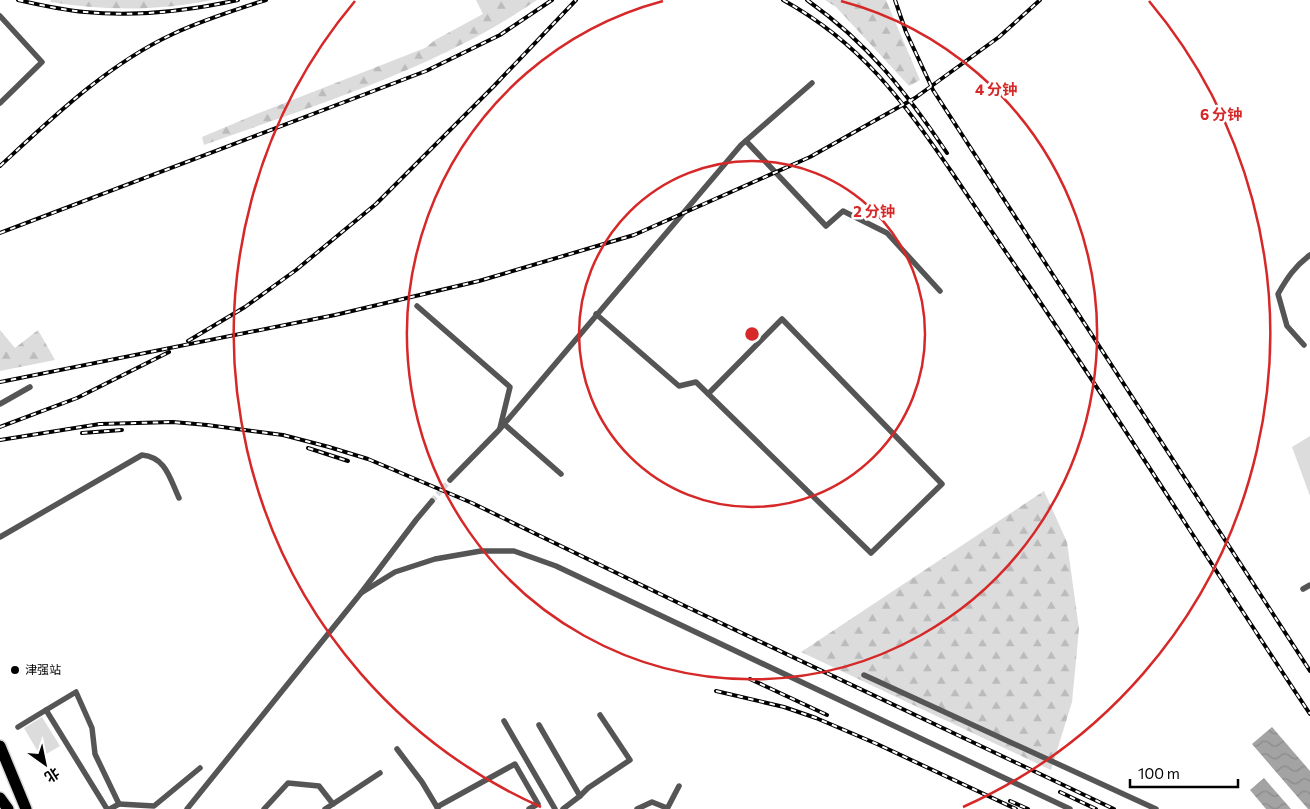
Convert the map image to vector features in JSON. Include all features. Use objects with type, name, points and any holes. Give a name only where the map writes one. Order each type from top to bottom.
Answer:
[{"type":"highway","points":[[0,746],[26,809]]},
{"type":"highway","points":[[0,798],[8,809]]},
{"type":"street","points":[[0,16],[42,62],[0,103]]},
{"type":"street","points":[[450,480],[499,430],[596,314],[746,141],[812,83]]},
{"type":"street","points":[[746,141],[826,226],[843,211],[887,233],[940,291]]},
{"type":"street","points":[[1304,345],[1287,326],[1278,294],[1288,276],[1300,262],[1310,255]]},
{"type":"street","points":[[417,306],[510,387],[499,430]]},
{"type":"street","points":[[596,314],[679,386],[696,382],[708,394],[871,553],[942,484],[782,320],[708,394]]},
{"type":"street","points":[[0,404],[30,387]]},
{"type":"street","points":[[504,424],[561,474]]},
{"type":"street","points":[[0,537],[142,455],[152,456],[160,461],[179,498]]},
{"type":"street","points":[[187,809],[361,593],[432,501]]},
{"type":"street","points":[[361,593],[394,572],[436,559],[481,551],[514,551],[556,566],[1070,809]]},
{"type":"street","points":[[1303,589],[1310,585]]},
{"type":"street","points":[[864,675],[1156,809]]},
{"type":"street","points":[[18,727],[76,692],[92,728],[95,754],[119,804]]},
{"type":"street","points":[[46,710],[109,809],[119,804],[154,806],[200,768]]},
{"type":"street","points":[[563,809],[588,788],[630,760],[600,715]]},
{"type":"street","points":[[504,721],[555,809]]},
{"type":"street","points":[[539,725],[580,796]]},
{"type":"street","points":[[397,749],[422,782],[437,808],[515,764],[538,804],[529,809]]},
{"type":"street","points":[[325,809],[380,773]]},
{"type":"street","points":[[264,809],[288,783],[320,786],[333,804]]},
{"type":"street","points":[[637,809],[652,802],[667,809],[679,786]]},
{"type":"green space","points":[[51,0],[212,0],[151,8],[111,8],[70,5],[50,2]]},
{"type":"green space","points":[[476,0],[537,0],[459,46],[418,65],[376,83],[204,145],[202,137],[425,48],[435,40],[483,14]]},
{"type":"green space","points":[[825,0],[886,0],[920,80],[909,86],[836,7]]},
{"type":"green space","points":[[0,330],[15,348],[38,330],[55,360],[0,371]]},
{"type":"green space","points":[[1310,436],[1310,496],[1292,447]]},
{"type":"green space","points":[[1044,491],[1067,542],[1079,629],[1072,702],[1051,770],[801,652]]},
{"type":"green space","points":[[42,717],[60,746],[41,757],[24,728]]},
{"type":"water","points":[[1272,727],[1310,771],[1310,809],[1252,744]]},
{"type":"water","points":[[1264,778],[1291,809],[1266,809],[1250,790]]},
{"type":"tunnel","points":[[432,501],[450,480]]},
{"type":"railway","points":[[18,0],[77,11],[123,14],[181,10],[238,0]]},
{"type":"railway","points":[[0,166],[40,129],[103,76],[149,46],[184,29],[266,0]]},
{"type":"railway","points":[[0,233],[426,71],[500,35],[552,0]]},
{"type":"railway","points":[[188,341],[245,307],[296,270],[376,204],[494,86],[576,0]]},
{"type":"railway","points":[[783,0],[811,17],[858,54],[915,120],[1056,326],[1310,714]]},
{"type":"railway","points":[[807,0],[829,16],[867,51],[901,89],[947,153]]},
{"type":"railway","points":[[895,0],[906,32],[933,90],[1310,671]]},
{"type":"railway","points":[[0,382],[335,315],[479,281],[634,235],[810,157],[915,98],[999,37],[1040,0]]},
{"type":"railway","points":[[0,427],[77,398],[169,352]]},
{"type":"railway","points":[[0,440],[100,424],[173,422],[283,435],[368,459],[472,503],[1114,809]]},
{"type":"railway","points":[[82,433],[122,430]]},
{"type":"railway","points":[[308,448],[348,461]]},
{"type":"railway","points":[[750,679],[827,715]]},
{"type":"railway","points":[[716,691],[784,707],[816,718],[877,744],[1016,809]]},
{"type":"railway","points":[[1060,792],[1096,809]]},
{"type":"railway","points":[[1010,801],[1028,809]]},
{"type":"place","name":"津强站","points":[[15,670]]}]
